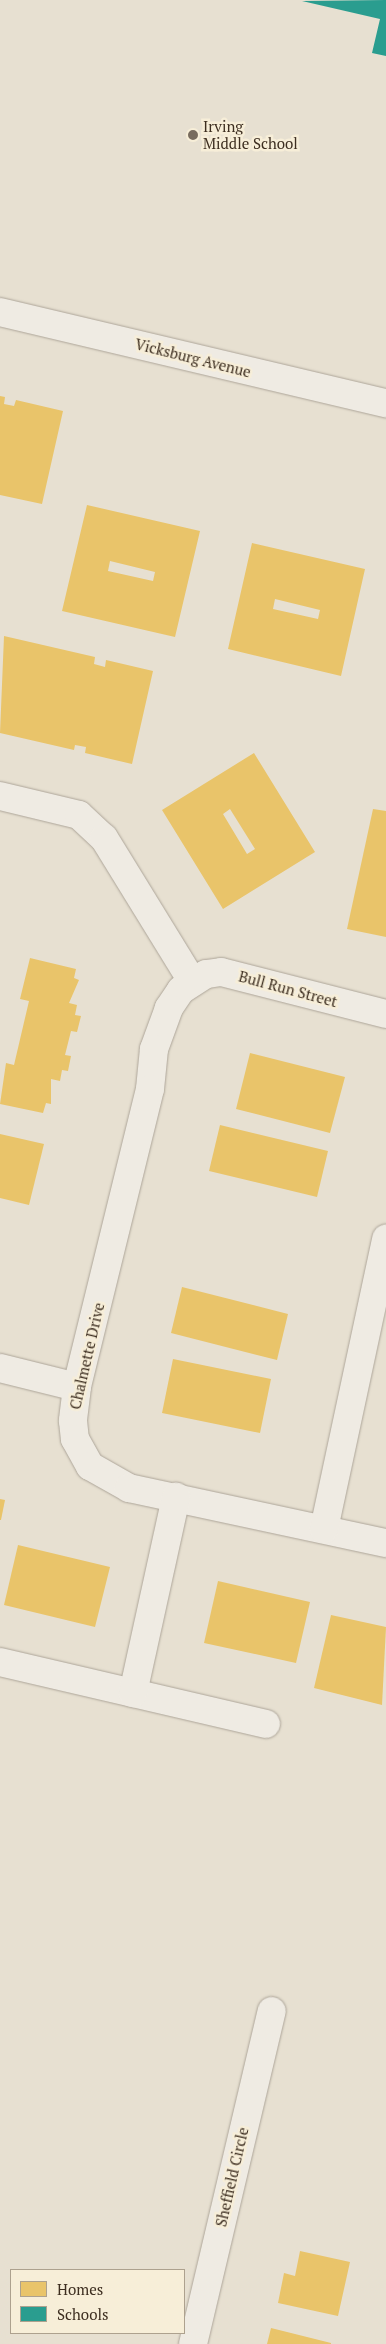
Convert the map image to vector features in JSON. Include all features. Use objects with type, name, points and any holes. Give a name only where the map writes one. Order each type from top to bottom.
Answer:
[{"type":"street","name":"Vicksburg Avenue","points":[[0,312],[386,403]]},
{"type":"street","points":[[0,796],[79,816],[104,838],[192,981]]},
{"type":"street","name":"Bull Run Street","points":[[192,981],[222,972],[248,976],[386,1014]]},
{"type":"street","name":"Chalmette Drive","points":[[192,981],[173,1002],[160,1028],[148,1099],[76,1387],[75,1439],[90,1466],[129,1488],[386,1543]]},
{"type":"street","points":[[324,1529],[386,1239]]},
{"type":"street","points":[[0,1368],[76,1387]]},
{"type":"street","points":[[133,1693],[176,1497]]},
{"type":"street","points":[[0,1662],[266,1724]]},
{"type":"street","name":"Sheffield Circle","points":[[193,2344],[272,2011]]},
{"type":"building: Homes","points":[[0,396],[5,397],[4,404],[14,406],[16,400],[63,411],[42,504],[0,495]]},
{"type":"building: Homes","points":[[87,505],[200,531],[175,637],[62,611]],"holes":[[[110,561],[155,572],[153,581],[108,571]]]},
{"type":"building: Homes","points":[[252,543],[365,569],[341,676],[228,649]],"holes":[[[275,599],[320,610],[318,619],[273,609]]]},
{"type":"building: Homes","points":[[4,636],[95,657],[94,664],[105,667],[106,660],[153,671],[132,764],[85,753],[86,747],[75,745],[74,750],[0,733]]},
{"type":"building: Homes","points":[[254,753],[315,852],[223,909],[162,810]],"holes":[[[230,809],[255,849],[247,854],[223,814]]]},
{"type":"building: Homes","points":[[373,809],[386,811],[386,937],[347,929]]},
{"type":"building: Homes","points":[[30,958],[76,969],[74,978],[79,980],[69,1003],[77,1005],[75,1015],[81,1016],[77,1032],[71,1031],[65,1055],[71,1056],[68,1071],[62,1070],[60,1081],[51,1079],[51,1104],[46,1103],[43,1113],[0,1104],[6,1063],[14,1065],[29,1001],[20,999]]},
{"type":"building: Homes","points":[[250,1053],[345,1077],[330,1133],[236,1109]]},
{"type":"building: Homes","points":[[220,1125],[328,1151],[317,1197],[209,1171]]},
{"type":"building: Homes","points":[[0,1134],[44,1144],[29,1205],[0,1198]]},
{"type":"building: Homes","points":[[182,1287],[288,1314],[277,1360],[171,1333]]},
{"type":"building: Homes","points":[[173,1359],[271,1379],[260,1433],[162,1413]]},
{"type":"building: Homes","points":[[0,1499],[5,1500],[1,1520],[0,1520]]},
{"type":"building: Homes","points":[[18,1545],[110,1567],[95,1627],[4,1605]]},
{"type":"building: Homes","points":[[218,1581],[310,1602],[296,1663],[204,1643]]},
{"type":"building: Homes","points":[[331,1615],[386,1627],[382,1705],[314,1688]]},
{"type":"building: Homes","points":[[300,2251],[350,2262],[338,2316],[278,2303],[284,2273],[295,2276]]},
{"type":"building: Homes","points":[[271,2328],[331,2343],[331,2344],[267,2344]]},
{"type":"building: Schools","points":[[386,0],[386,56],[372,53],[380,19],[302,1]]},
{"type":"place","name":"Irving Middle School","points":[[193,135]]}]
